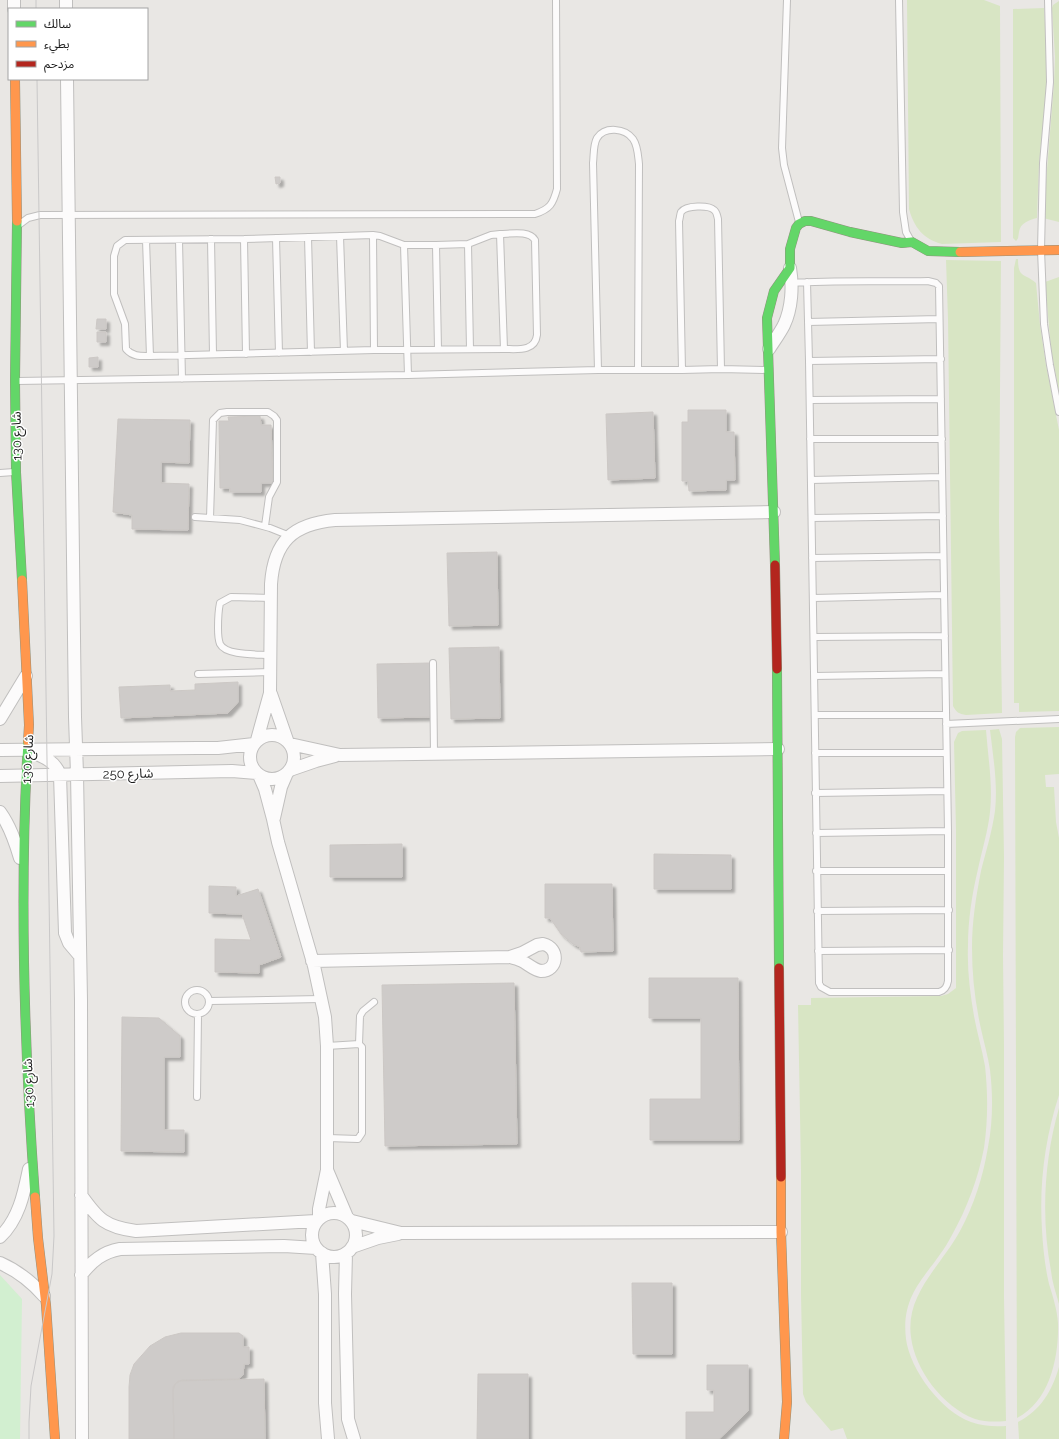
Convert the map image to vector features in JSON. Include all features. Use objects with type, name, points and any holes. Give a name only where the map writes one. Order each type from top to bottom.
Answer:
[{"type":"street","name":"شارع 130","points":[[15,80],[17,226],[15,381],[16,472],[28,725],[28,750],[24,806],[23,939],[25,1028],[32,1154],[46,1305],[55,1439]]},
{"type":"street","points":[[67,80],[75,717],[77,749],[80,956],[82,1439]]},
{"type":"street","points":[[769,349],[784,324],[792,296],[790,248],[794,233],[799,224],[805,221],[811,221],[850,232],[902,243],[912,242],[928,251],[1059,250]]},
{"type":"street","points":[[784,1439],[787,1388],[781,1232],[778,749],[774,512],[767,318],[774,291],[790,268]]},
{"type":"street","points":[[328,1439],[325,1404],[325,1294],[319,1251],[312,1241],[312,1233],[318,1219],[327,1170],[327,1046],[325,1017],[312,961],[278,842],[265,789],[258,774],[252,766],[250,757],[256,742],[270,693],[271,598],[274,560],[283,544],[290,536],[310,524],[335,520],[774,512]]},
{"type":"street","points":[[0,718],[26,676]]},
{"type":"street","points":[[270,693],[294,757],[281,787],[273,819]]},
{"type":"street","points":[[256,742],[265,736],[274,735],[283,738],[288,742],[340,755]]},
{"type":"street","name":"شارع 250","points":[[0,750],[218,748],[256,742]]},
{"type":"street","points":[[258,774],[265,778],[279,778],[288,771],[316,761],[340,755],[778,749]]},
{"type":"street","points":[[28,750],[48,759],[55,764],[60,775],[65,933],[69,943],[80,956]]},
{"type":"street","name":"شارع 250","points":[[0,776],[232,771],[258,774]]},
{"type":"street","points":[[0,812],[8,823],[24,872]]},
{"type":"street","points":[[312,961],[510,957]]},
{"type":"street","points":[[0,1236],[9,1227],[18,1210],[32,1154]]},
{"type":"street","points":[[327,1170],[349,1219],[355,1228],[356,1236],[349,1250],[345,1294],[348,1419],[354,1439]]},
{"type":"street","points":[[81,1195],[95,1214],[102,1220],[118,1228],[132,1230],[318,1219],[332,1212],[340,1213],[349,1219],[401,1233]]},
{"type":"street","points":[[81,1275],[90,1263],[102,1254],[111,1250],[120,1249],[284,1246],[319,1251],[334,1257],[378,1238],[401,1233],[781,1232]]},
{"type":"street","points":[[0,1263],[23,1275],[44,1296]]},
{"type":"lane","points":[[17,226],[28,218],[40,215],[535,214],[546,210],[554,201],[557,189],[556,0]]},
{"type":"lane","points":[[787,0],[782,148],[784,165],[799,224]]},
{"type":"lane","points":[[899,0],[903,212],[906,232],[912,242]]},
{"type":"lane","points":[[1048,0],[1050,82],[1043,163],[1041,250],[1044,324],[1059,412]]},
{"type":"lane","points":[[598,370],[593,163],[594,146],[603,132],[614,130],[625,132],[633,139],[637,148],[639,164],[638,370]]},
{"type":"lane","points":[[682,370],[679,221],[680,213],[689,207],[708,207],[716,211],[718,218],[721,369]]},
{"type":"lane","points":[[500,234],[504,349]]},
{"type":"lane","points":[[500,234],[525,234],[533,237],[535,244],[536,341],[530,347],[524,349],[374,350],[150,356],[135,356],[126,350],[125,324],[114,294],[114,256],[117,246],[125,240],[244,239],[373,235],[404,245],[436,245],[468,244],[491,235],[500,234]]},
{"type":"lane","points":[[373,235],[374,350]]},
{"type":"lane","points":[[308,236],[311,352]]},
{"type":"lane","points":[[340,236],[344,351]]},
{"type":"lane","points":[[276,238],[279,353]]},
{"type":"lane","points":[[211,239],[213,354]]},
{"type":"lane","points":[[244,239],[246,354]]},
{"type":"lane","points":[[146,240],[150,356]]},
{"type":"lane","points":[[179,240],[182,379]]},
{"type":"lane","points":[[468,244],[470,349]]},
{"type":"lane","points":[[404,245],[408,375]]},
{"type":"lane","points":[[436,245],[438,349]]},
{"type":"lane","points":[[792,283],[807,282],[933,282],[938,286],[944,516],[943,556],[945,715],[949,910],[947,986],[944,990],[939,992],[830,992],[820,987],[818,983],[814,637],[807,282]]},
{"type":"lane","points":[[808,322],[940,319]]},
{"type":"lane","points":[[809,361],[940,359]]},
{"type":"lane","points":[[15,381],[408,375],[598,370],[769,370]]},
{"type":"lane","points":[[810,400],[941,399]]},
{"type":"lane","points":[[210,518],[213,420],[220,413],[268,412],[277,420],[277,482],[269,497],[265,526]]},
{"type":"lane","points":[[810,439],[942,439]]},
{"type":"lane","points":[[0,473],[16,472]]},
{"type":"lane","points":[[811,480],[942,478]]},
{"type":"lane","points":[[812,518],[944,516]]},
{"type":"lane","points":[[195,518],[240,520],[265,526],[290,536]]},
{"type":"lane","points":[[812,558],[943,556]]},
{"type":"lane","points":[[813,598],[944,595]]},
{"type":"lane","points":[[270,655],[238,653],[226,650],[221,646],[219,641],[218,614],[220,603],[231,597],[271,598]]},
{"type":"lane","points":[[814,637],[945,636]]},
{"type":"lane","points":[[433,663],[434,754]]},
{"type":"lane","points":[[198,674],[270,672]]},
{"type":"lane","points":[[814,676],[945,674]]},
{"type":"lane","points":[[815,714],[945,715]]},
{"type":"lane","points":[[946,724],[1059,719]]},
{"type":"lane","points":[[815,753],[946,754]]},
{"type":"lane","points":[[815,794],[947,791]]},
{"type":"lane","points":[[816,833],[948,831]]},
{"type":"lane","points":[[816,871],[948,871]]},
{"type":"lane","points":[[817,911],[949,910]]},
{"type":"lane","points":[[818,952],[949,950]]},
{"type":"lane","points":[[200,990],[205,992],[210,1001],[207,1010],[198,1015],[189,1012],[186,1008],[185,999],[191,991],[200,990]]},
{"type":"lane","points":[[210,1001],[322,999]]},
{"type":"lane","points":[[328,1138],[358,1138],[362,1134],[362,1047],[359,1044],[360,1016],[363,1010],[374,1002]]},
{"type":"lane","points":[[197,1097],[198,1015]]},
{"type":"lane","points":[[327,1046],[359,1044]]},
{"type":"green space","points":[[907,0],[984,0],[1000,6],[1001,242],[942,244],[935,242],[920,231],[911,215],[909,209]]},
{"type":"green space","points":[[1059,1],[1059,222],[1043,218],[1054,84],[1055,57],[1052,8],[1053,5]]},
{"type":"green space","points":[[1044,8],[1047,56],[1046,92],[1039,164],[1037,218],[1028,221],[1021,226],[1016,241],[1013,238],[1013,9]]},
{"type":"green space","points":[[1016,259],[1018,259],[1019,270],[1021,273],[1036,283],[1046,365],[1059,430],[1059,711],[1019,712],[1019,703],[1014,703],[1014,268]]},
{"type":"green space","points":[[946,260],[1001,261],[999,522],[1002,713],[966,715],[955,710],[953,706]]},
{"type":"green space","points":[[1059,277],[1059,392],[1051,349],[1045,282]]},
{"type":"green space","points":[[1059,727],[1059,774],[1045,775],[1046,787],[1054,787],[1056,822],[1059,838],[1059,1095],[1047,1144],[1041,1196],[1044,1257],[1049,1284],[1057,1313],[1058,1336],[1054,1364],[1045,1389],[1037,1401],[1017,1418],[1015,737],[1016,732],[1020,728]]},
{"type":"green space","points":[[999,729],[1002,739],[1004,857],[1004,1297],[1006,1421],[994,1422],[975,1419],[963,1413],[952,1406],[932,1386],[918,1362],[914,1350],[911,1337],[911,1322],[913,1307],[919,1294],[926,1281],[960,1231],[970,1211],[981,1180],[990,1138],[992,1108],[991,1079],[976,999],[972,938],[979,880],[991,834],[996,801],[996,780],[990,730]]},
{"type":"green space","points":[[986,730],[991,781],[991,802],[972,897],[968,955],[971,999],[986,1076],[987,1117],[984,1148],[975,1182],[962,1214],[944,1249],[919,1283],[913,1294],[908,1307],[905,1322],[906,1339],[914,1364],[929,1388],[939,1400],[960,1417],[971,1422],[993,1426],[1006,1426],[1006,1439],[847,1439],[843,1428],[831,1431],[806,1402],[803,1394],[798,1005],[811,1005],[811,998],[941,996],[948,994],[956,988],[956,830],[954,742],[958,733],[962,731]]},
{"type":"green space","points":[[1059,1108],[1059,1304],[1052,1279],[1045,1210],[1047,1168]]},
{"type":"green space","points":[[0,1275],[22,1299],[20,1439],[0,1439]]},
{"type":"green space","points":[[1059,1367],[1059,1439],[1019,1439],[1018,1422],[1039,1406],[1049,1392]]},
{"type":"building","points":[[275,177],[280,177],[280,183],[276,184]]},
{"type":"building","points":[[97,319],[106,319],[106,329],[96,329]]},
{"type":"building","points":[[97,332],[106,332],[106,342],[97,342]]},
{"type":"building","points":[[98,357],[98,367],[89,367],[89,358]]},
{"type":"building","points":[[688,410],[726,410],[726,432],[734,432],[735,480],[726,480],[726,490],[689,491],[688,481],[682,481],[682,422],[688,422]]},
{"type":"building","points":[[653,412],[655,478],[608,480],[606,414]]},
{"type":"building","points":[[260,416],[261,425],[271,425],[273,483],[261,483],[261,492],[230,492],[230,488],[220,488],[219,421],[229,421],[228,417]]},
{"type":"building","points":[[118,419],[190,420],[189,463],[161,462],[161,483],[189,484],[188,530],[132,529],[132,515],[113,512]]},
{"type":"building","points":[[497,552],[498,625],[449,626],[447,553]]},
{"type":"building","points":[[499,647],[500,718],[451,719],[449,648]]},
{"type":"building","points":[[430,663],[431,717],[378,718],[377,664]]},
{"type":"building","points":[[238,682],[238,702],[228,713],[121,718],[119,687],[170,685],[170,691],[195,690],[195,684]]},
{"type":"building","points":[[402,844],[402,877],[330,877],[330,845]]},
{"type":"building","points":[[654,854],[731,855],[731,889],[654,889]]},
{"type":"building","points":[[545,884],[612,884],[613,951],[581,952],[580,947],[573,944],[561,934],[550,918],[545,918]]},
{"type":"building","points":[[209,886],[236,887],[236,896],[258,889],[281,957],[259,965],[259,973],[215,972],[215,939],[251,940],[242,914],[209,913]]},
{"type":"building","points":[[649,978],[738,978],[739,1140],[650,1140],[650,1099],[701,1099],[701,1018],[649,1018]]},
{"type":"building","points":[[514,983],[517,1144],[385,1146],[382,985]]},
{"type":"building","points":[[122,1017],[159,1018],[180,1036],[180,1057],[164,1057],[164,1130],[184,1130],[184,1152],[121,1151]]},
{"type":"building","points":[[632,1283],[672,1283],[672,1354],[633,1354]]},
{"type":"building","points":[[181,1333],[239,1333],[243,1336],[243,1347],[249,1347],[249,1364],[244,1364],[243,1375],[238,1379],[182,1380],[175,1384],[173,1391],[174,1439],[129,1439],[129,1387],[130,1375],[134,1364],[150,1346],[165,1337]]},
{"type":"building","points":[[707,1365],[748,1365],[748,1411],[719,1439],[686,1439],[686,1412],[714,1412],[714,1390],[707,1390]]},
{"type":"building","points":[[478,1374],[528,1374],[528,1439],[477,1439]]},
{"type":"building","points":[[264,1379],[265,1439],[174,1439],[173,1387],[178,1381]]},
{"type":"tram line","points":[[36,0],[36,8]]},
{"type":"tram line","points":[[29,1439],[31,1386],[52,1274],[54,1236],[37,80]]},
{"type":"traffic: fast","points":[[17,221],[15,381],[16,472],[22,580]]},
{"type":"traffic: fast","points":[[775,565],[767,318],[774,291],[790,268],[790,249],[796,228],[799,224],[805,221],[811,221],[850,232],[902,243],[912,242],[928,251],[960,252]]},
{"type":"traffic: fast","points":[[777,669],[779,968]]},
{"type":"traffic: fast","points":[[28,742],[25,799],[23,913],[28,1084],[35,1197]]},
{"type":"traffic: slow","points":[[15,80],[17,221]]},
{"type":"traffic: slow","points":[[960,252],[1059,250]]},
{"type":"traffic: slow","points":[[22,580],[29,725],[28,742]]},
{"type":"traffic: slow","points":[[781,1177],[781,1232],[787,1402],[784,1439]]},
{"type":"traffic: slow","points":[[35,1197],[46,1305],[55,1439]]},
{"type":"traffic: jam","points":[[775,565],[777,669]]},
{"type":"traffic: jam","points":[[779,968],[781,1177]]}]
